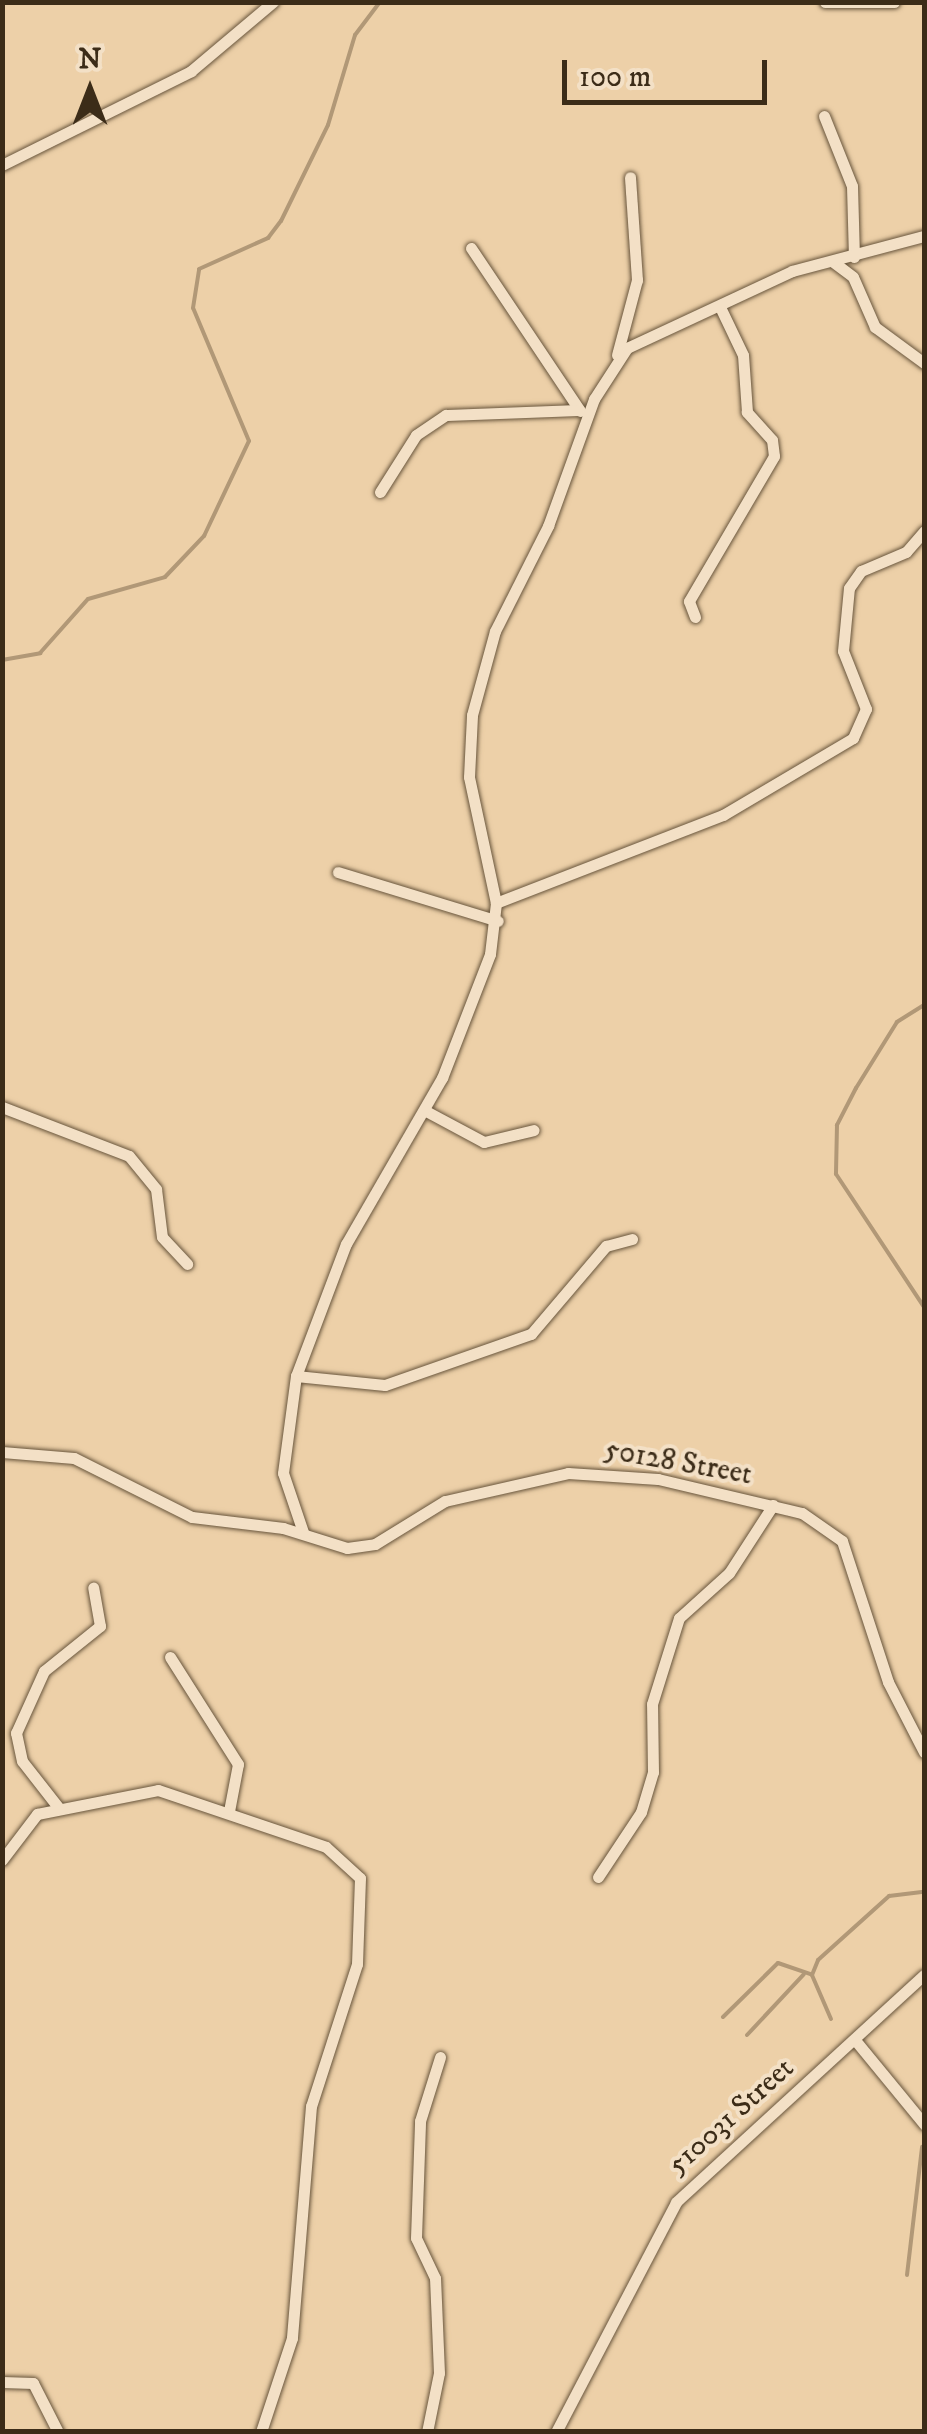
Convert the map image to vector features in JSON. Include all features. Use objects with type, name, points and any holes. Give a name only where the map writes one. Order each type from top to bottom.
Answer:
[{"type":"street","points":[[2,166],[191,71],[273,2]]},
{"type":"street","points":[[825,2],[894,2]]},
{"type":"street","points":[[824,116],[850,180],[854,257]]},
{"type":"street","points":[[303,1532],[283,1473],[296,1376],[346,1244],[424,1110],[459,1038],[498,922],[469,777],[472,715],[495,631],[548,526],[582,414],[618,355],[638,280],[630,177]]},
{"type":"street","points":[[618,355],[720,306],[832,261],[924,236]]},
{"type":"street","points":[[471,248],[582,414]]},
{"type":"street","points":[[832,261],[853,277],[875,328],[924,363]]},
{"type":"street","points":[[695,618],[688,600],[774,456],[772,440],[747,412],[743,354],[720,306]]},
{"type":"street","points":[[380,492],[416,435],[446,414],[582,414]]},
{"type":"street","points":[[496,903],[723,815],[853,738],[866,709],[843,652],[849,588],[861,571],[906,552],[924,532]]},
{"type":"street","points":[[338,872],[498,922]]},
{"type":"street","points":[[2,1107],[129,1156],[156,1189],[162,1237],[187,1264]]},
{"type":"street","points":[[424,1110],[484,1142],[534,1130]]},
{"type":"street","points":[[296,1376],[385,1385],[531,1334],[606,1246],[632,1240]]},
{"type":"street","name":"50128 Street","points":[[2,1452],[98,1465],[192,1517],[303,1532],[362,1548],[445,1502],[568,1473],[658,1479],[816,1518],[842,1541],[888,1682],[924,1752]]},
{"type":"street","points":[[598,1877],[641,1812],[653,1772],[652,1704],[679,1618],[728,1573],[773,1505]]},
{"type":"street","points":[[58,1807],[22,1761],[16,1733],[44,1670],[100,1626],[93,1588]]},
{"type":"street","points":[[170,1657],[238,1764],[229,1811]]},
{"type":"street","points":[[2,1860],[20,1828],[58,1807],[144,1790],[229,1811],[340,1854],[364,1896],[353,1985],[311,2106],[292,2338],[261,2432]]},
{"type":"street","name":"510031 Street","points":[[556,2432],[676,2202],[924,1976]]},
{"type":"street","points":[[855,2040],[924,2124]]},
{"type":"street","points":[[427,2432],[439,2373],[435,2278],[416,2238],[420,2121],[440,2057]]},
{"type":"street","points":[[2,2382],[32,2384],[58,2432]]},
{"type":"waterway","points":[[2,660],[40,653],[88,599],[165,577],[204,536],[249,441],[193,308],[199,269],[268,238],[281,221],[328,125],[355,35],[380,2]]},
{"type":"waterway","points":[[924,1005],[897,1022],[856,1088],[837,1125],[836,1174],[924,1307]]},
{"type":"waterway","points":[[831,2019],[812,1975],[818,1960],[889,1896],[924,1892]]},
{"type":"waterway","points":[[723,2017],[778,1963],[812,1975]]},
{"type":"waterway","points":[[747,2035],[804,1974]]},
{"type":"waterway","points":[[907,2275],[922,2147]]}]
